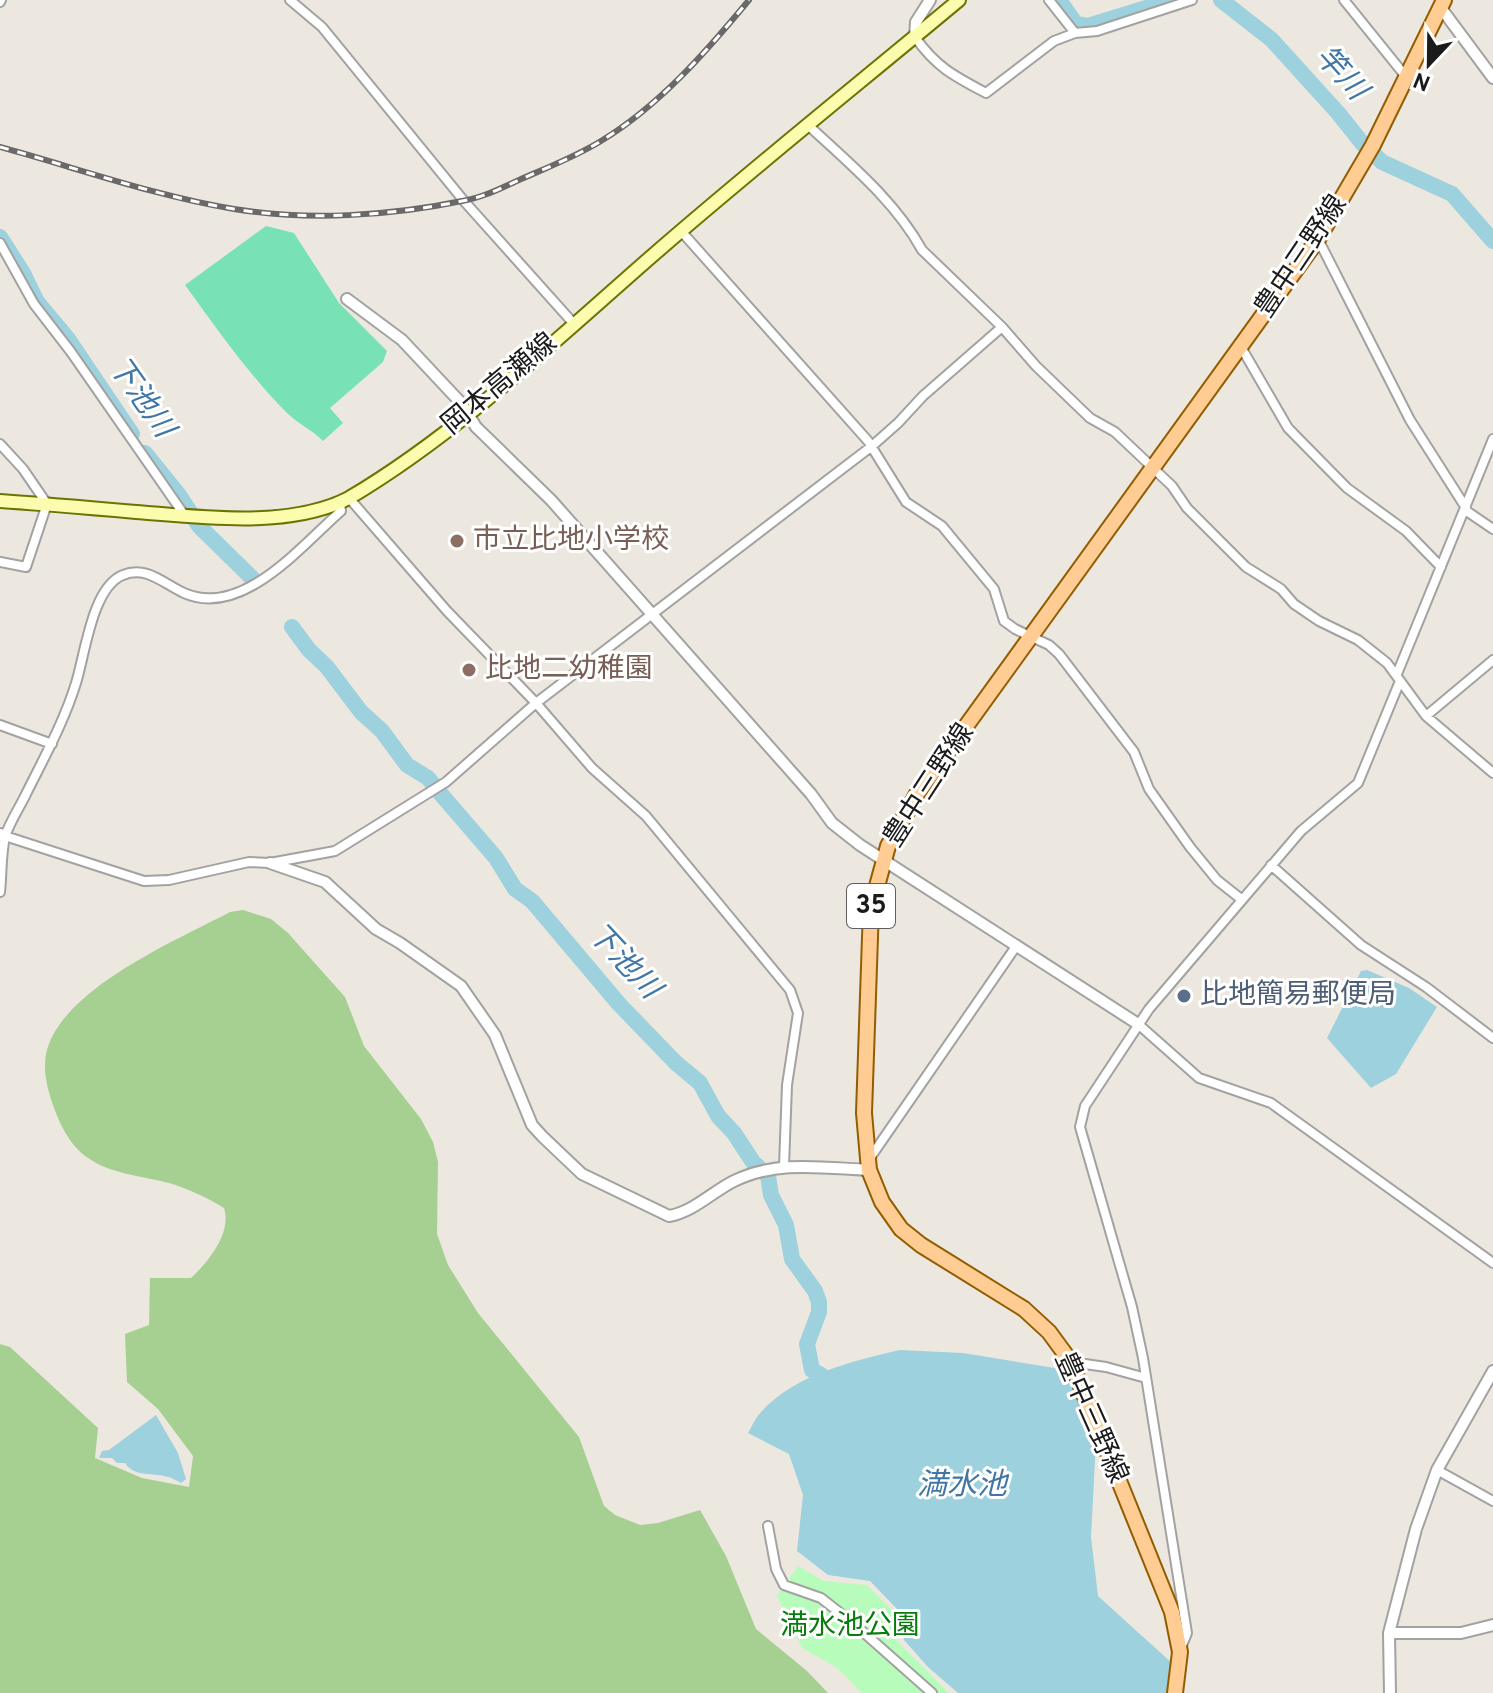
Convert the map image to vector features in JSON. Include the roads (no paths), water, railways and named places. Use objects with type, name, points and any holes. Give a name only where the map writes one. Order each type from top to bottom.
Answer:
[{"type":"main road","name":"岡本高瀬線","points":[[0,501],[239,519],[286,516],[345,500],[412,457],[467,414],[959,0]]},
{"type":"main road","name":"豊中三野線","points":[[1175,1693],[1180,1652],[1172,1612],[1071,1362],[1049,1332],[1024,1309],[921,1245],[901,1229],[882,1202],[868,1166],[864,1113],[869,931],[875,888],[883,860],[917,794],[1318,239],[1407,79],[1439,3]]},
{"type":"street","points":[[290,0],[322,27],[464,201],[574,324]]},
{"type":"street","name":"岡本高瀬線","points":[[915,37],[916,22],[930,0]]},
{"type":"street","points":[[1049,0],[1075,33]]},
{"type":"street","points":[[915,37],[927,55],[943,70],[986,93],[1054,41],[1075,33],[1097,31],[1192,0]]},
{"type":"street","points":[[1344,0],[1407,79]]},
{"type":"street","points":[[1439,3],[1493,78]]},
{"type":"street","points":[[809,126],[866,179],[914,235],[922,250],[1002,327],[1036,366],[1090,418],[1115,432],[1154,468],[1172,486],[1187,508],[1246,567],[1281,589],[1294,604],[1319,621],[1358,640],[1398,678],[1426,716],[1493,773]]},
{"type":"street","points":[[681,231],[872,446],[906,502],[942,526],[994,589],[1004,621],[1049,645],[1059,654],[1134,752],[1149,789],[1190,847],[1217,880],[1241,899]]},
{"type":"street","points":[[1318,239],[1410,420],[1466,509],[1493,529]]},
{"type":"street","points":[[0,243],[34,304],[191,516]]},
{"type":"street","points":[[347,299],[402,340],[462,404],[476,427],[551,500],[811,794],[832,823],[883,860],[1138,1024],[1199,1078],[1271,1103],[1493,1263]]},
{"type":"street","points":[[3,835],[144,881],[169,880],[249,862],[270,863],[335,851],[446,782],[536,703],[872,446],[923,396],[1002,327]]},
{"type":"street","points":[[1241,347],[1288,428],[1347,488],[1406,531],[1441,567]]},
{"type":"street","points":[[1180,1652],[1187,1633],[1146,1378],[1132,1307],[1080,1127],[1085,1106],[1138,1024],[1241,899],[1301,831],[1358,783],[1493,439]]},
{"type":"street","points":[[0,444],[23,469],[47,504],[26,567],[0,562]]},
{"type":"street","points":[[0,892],[3,835],[52,744],[75,686],[98,603],[111,585],[121,575],[138,572],[150,574],[186,594],[206,599],[225,597],[260,582],[341,511],[345,500],[536,703],[592,768],[646,816],[790,990],[798,1013],[787,1085],[784,1166]]},
{"type":"street","points":[[1426,716],[1493,660]]},
{"type":"street","points":[[0,725],[52,744]]},
{"type":"street","points":[[270,863],[325,882],[376,929],[461,986],[495,1035],[532,1125],[582,1174],[669,1216],[681,1214],[742,1177],[768,1168],[868,1166],[1017,945]]},
{"type":"street","points":[[1271,865],[1361,945],[1426,987],[1493,1038]]},
{"type":"street","points":[[1071,1362],[1106,1367],[1146,1378]]},
{"type":"street","points":[[1390,1693],[1389,1633],[1416,1529],[1437,1470],[1493,1371]]},
{"type":"street","points":[[1437,1470],[1493,1501]]},
{"type":"street","points":[[768,1526],[776,1569],[784,1585],[821,1598],[932,1693]]},
{"type":"street","points":[[1389,1633],[1461,1633],[1493,1625]]},
{"type":"water","points":[[1367,970],[1409,988],[1437,1007],[1396,1074],[1371,1088],[1327,1038],[1361,971]]},
{"type":"water","name":"満水池","points":[[900,1350],[963,1353],[1067,1370],[1096,1441],[1091,1537],[1098,1596],[1173,1664],[1169,1693],[958,1693],[928,1667],[904,1640],[897,1609],[870,1581],[828,1575],[797,1551],[803,1495],[789,1454],[748,1433],[762,1411],[791,1387],[826,1371]]},
{"type":"water","points":[[156,1415],[178,1453],[186,1479],[181,1483],[172,1478],[139,1473],[112,1458],[99,1458],[102,1451],[109,1450]]},
{"type":"waterway","name":"竿川","points":[[1059,0],[1076,24],[1088,26],[1172,0]]},
{"type":"waterway","name":"竿川","points":[[1221,0],[1272,40],[1382,162],[1452,194],[1493,241]]},
{"type":"waterway","name":"下池川","points":[[0,237],[37,302],[68,339],[132,434]]},
{"type":"waterway","name":"下池川","points":[[145,453],[199,526],[253,579]]},
{"type":"waterway","name":"下池川","points":[[292,627],[361,712],[382,731],[407,765],[428,778],[496,858],[515,889],[532,901],[619,1004],[676,1063],[700,1083],[718,1116],[734,1133],[753,1162],[768,1176],[771,1195],[786,1225],[792,1259],[815,1291],[819,1302],[819,1312],[807,1344],[812,1370],[821,1375]]},
{"type":"railway","points":[[0,147],[175,197],[262,213],[348,215],[469,200],[571,157],[622,127],[681,77],[749,0]]},
{"type":"place","name":"市立比地小学校","points":[[457,541]]},
{"type":"place","name":"比地二幼稚園","points":[[469,670]]},
{"type":"place","name":"比地簡易郵便局","points":[[1184,996]]},
{"type":"park label","name":"満水池公園","points":[[850,1627]]}]
